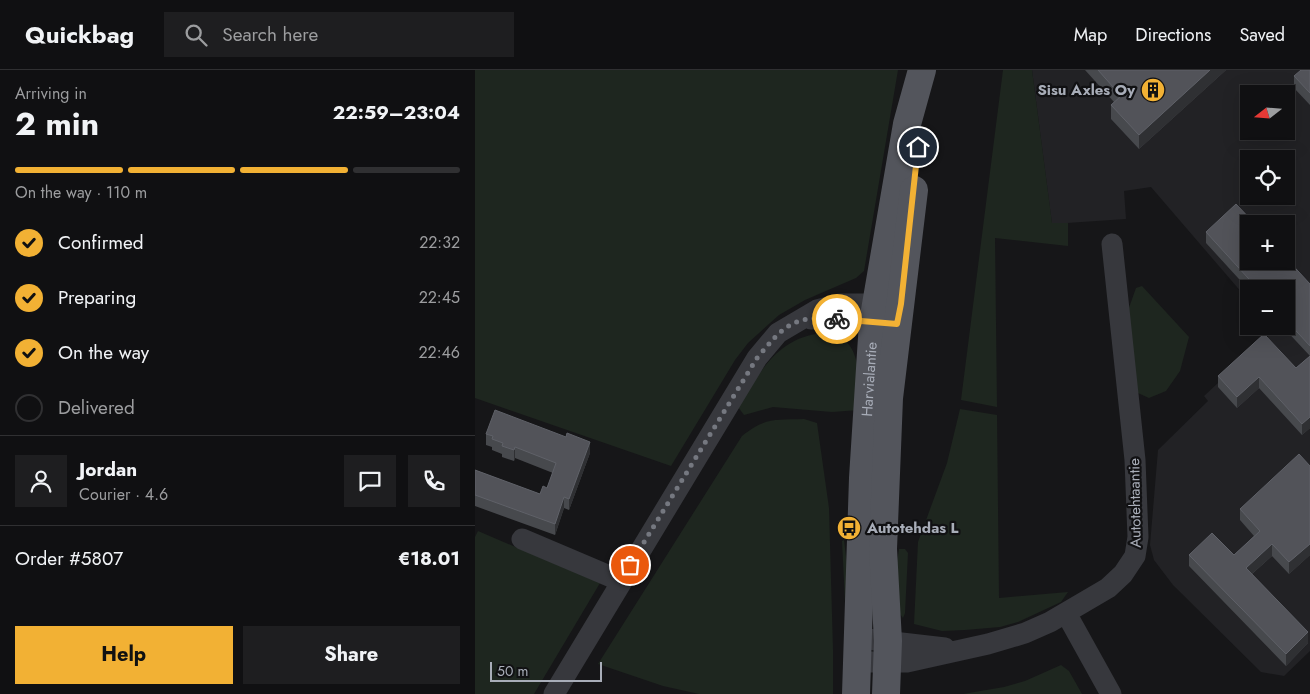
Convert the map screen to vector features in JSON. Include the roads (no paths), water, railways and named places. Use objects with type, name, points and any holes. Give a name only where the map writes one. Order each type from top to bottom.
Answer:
[{"type":"main road","name":"Harvialantie","points":[[886,694],[887,652],[883,549],[889,398],[887,314],[907,124],[922,70]]},
{"type":"main road","name":"Harvialantie","points":[[856,694],[863,478],[887,314],[927,70]]},
{"type":"street","name":"Autotehtaantie","points":[[857,650],[887,652],[907,662],[988,644],[1025,633],[1050,622],[1108,588],[1123,574],[1135,556],[1138,536],[1135,460],[1112,244]]},
{"type":"street","points":[[553,694],[757,358],[778,333],[817,310],[840,304],[887,314]]},
{"type":"street","points":[[522,539],[621,581]]},
{"type":"street","points":[[1066,613],[1111,694]]},
{"type":"place","name":"Sisu Axles Oy","points":[[1153,90]]},
{"type":"place","name":"Autotehdas L","points":[[849,528]]}]
